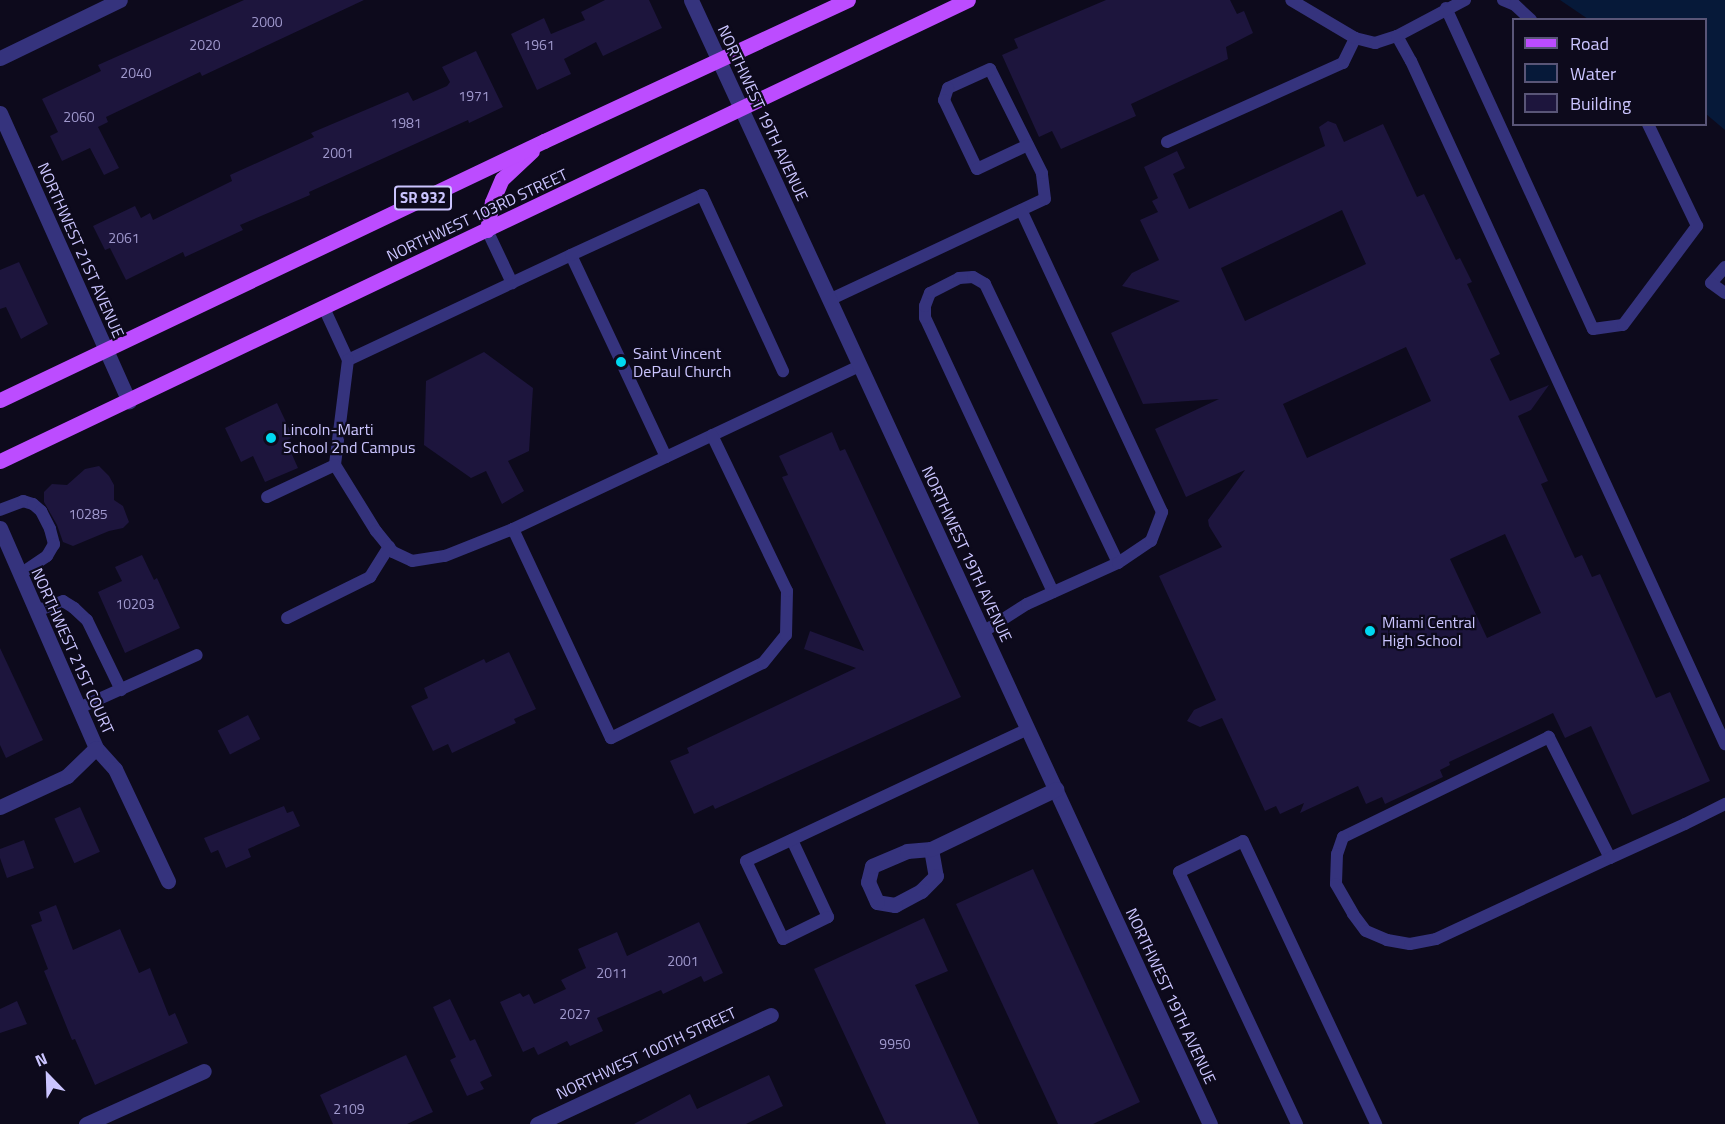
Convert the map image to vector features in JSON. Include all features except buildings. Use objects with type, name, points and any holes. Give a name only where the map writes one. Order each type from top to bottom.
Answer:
[{"type":"main road","name":"SR 932","points":[[0,400],[543,141],[848,0]]},
{"type":"main road","name":"NORTHWEST 103RD STREET","points":[[0,461],[968,0]]},
{"type":"main road","points":[[487,230],[492,202],[502,179],[543,141]]},
{"type":"street","points":[[0,58],[120,0]]},
{"type":"street","name":"NORTHWEST 19TH AVENUE","points":[[692,0],[740,110],[1210,1124]]},
{"type":"street","name":"NORTHWEST 21ST AVENUE","points":[[0,113],[129,401]]},
{"type":"street","name":"NORTHWEST 21ST COURT","points":[[0,528],[96,748],[116,769],[168,881]]},
{"type":"street","points":[[0,807],[67,776],[96,748]]},
{"type":"street","points":[[932,849],[936,876],[921,891],[895,905],[878,902],[868,882],[872,867],[908,851],[932,849],[1056,789]]},
{"type":"street","name":"NORTHWEST 100TH STREET","points":[[537,1124],[771,1015]]},
{"type":"street","points":[[90,1123],[204,1071]]},
{"type":"lane","points":[[1291,0],[1355,38],[1375,42],[1397,36],[1446,8],[1465,0]]},
{"type":"lane","points":[[1503,0],[1515,5],[1529,18]]},
{"type":"lane","points":[[1446,8],[1593,330],[1623,325],[1697,226],[1649,126]]},
{"type":"lane","points":[[1397,36],[1411,61],[1725,744]]},
{"type":"lane","points":[[1167,142],[1343,63],[1355,38]]},
{"type":"lane","points":[[829,300],[1045,199],[1041,173],[1028,145],[990,69],[948,88],[944,100],[977,169],[1028,145]]},
{"type":"lane","points":[[348,360],[702,195],[783,371]]},
{"type":"lane","points":[[983,632],[1027,604],[1118,563],[1151,541],[1162,512],[1021,210]]},
{"type":"lane","points":[[487,230],[512,283]]},
{"type":"lane","points":[[572,255],[666,457]]},
{"type":"lane","points":[[1725,267],[1711,283],[1725,293]]},
{"type":"lane","points":[[1053,592],[925,318],[925,306],[930,292],[959,278],[973,277],[985,284],[1118,563]]},
{"type":"lane","points":[[324,308],[348,360],[335,465],[376,531],[389,547],[412,561],[445,556],[513,529],[860,366]]},
{"type":"lane","points":[[513,529],[611,738],[763,663],[786,635],[787,591],[712,435]]},
{"type":"lane","points":[[267,497],[335,465]]},
{"type":"lane","points":[[0,510],[23,501],[33,504],[41,511],[51,529],[54,544],[47,556],[20,574]]},
{"type":"lane","points":[[287,618],[370,577],[389,547]]},
{"type":"lane","points":[[36,611],[63,601],[87,620],[121,690]]},
{"type":"lane","points":[[79,708],[197,655]]},
{"type":"lane","points":[[792,840],[828,918],[783,939],[746,861],[1028,729]]},
{"type":"lane","points":[[1610,858],[1549,737],[1343,837],[1337,854],[1336,884],[1353,914],[1366,931],[1387,940],[1410,944],[1436,939],[1610,858],[1725,804]]},
{"type":"lane","points":[[1297,1124],[1179,872],[1244,841],[1377,1124]]},
{"type":"water","points":[[1560,0],[1725,0],[1725,130],[1707,115],[1707,18],[1587,18]]},
{"type":"place","name":"Saint Vincent DePaul Church","points":[[621,362]]},
{"type":"place","name":"Lincoln-Marti School 2nd Campus","points":[[271,438]]},
{"type":"place","name":"Miami Central High School","points":[[1370,631]]}]
